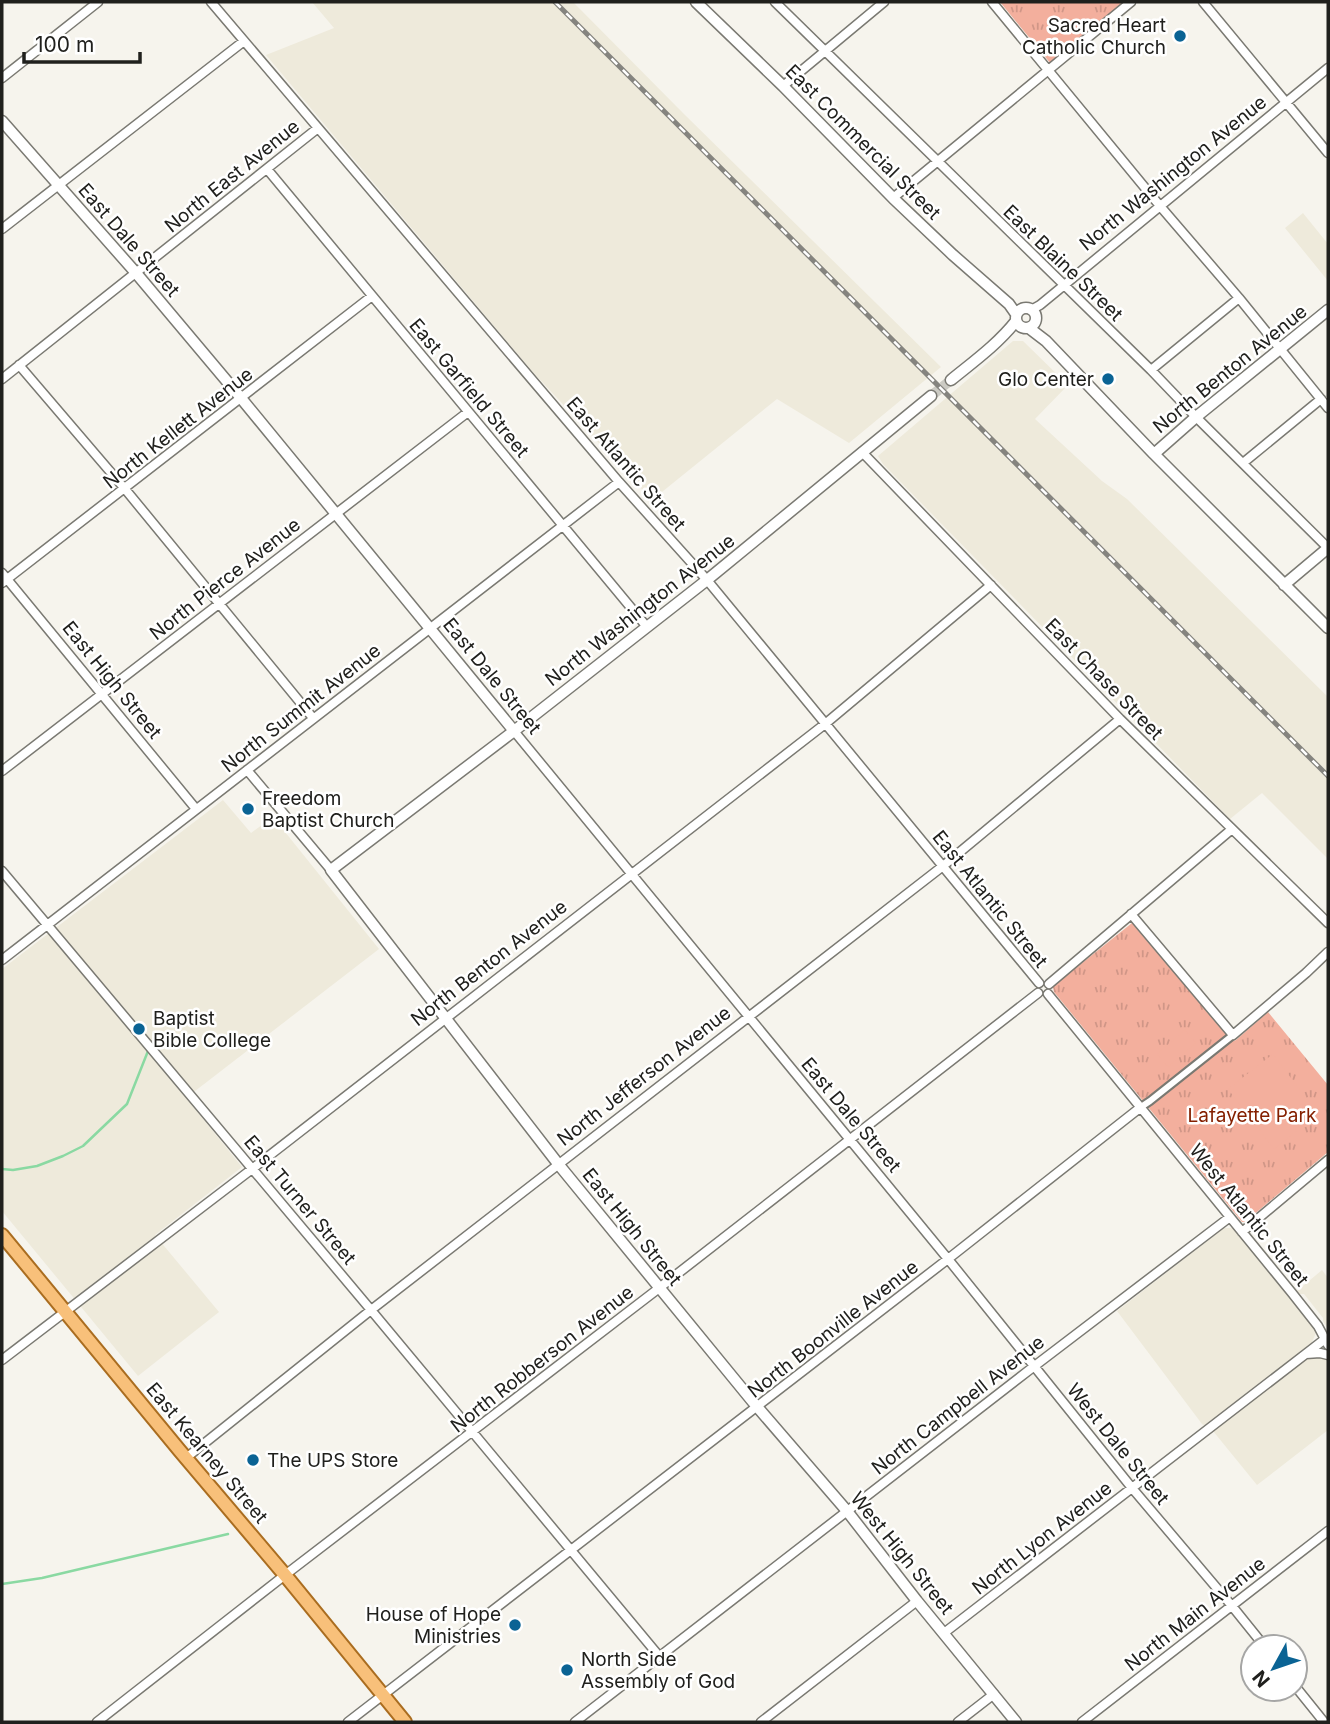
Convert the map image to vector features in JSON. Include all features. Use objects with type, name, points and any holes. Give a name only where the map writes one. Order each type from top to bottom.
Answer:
[{"type":"main road","name":"East Kearney Street","points":[[2,1235],[405,1722]]},
{"type":"street","points":[[2,78],[98,2]]},
{"type":"street","name":"East Atlantic Street","points":[[211,2],[619,482],[707,580],[943,866],[1038,988]]},
{"type":"street","name":"East Commercial Street","points":[[696,2],[893,198],[953,255],[1026,318],[1154,454],[1328,628]]},
{"type":"street","name":"East Blaine Street","points":[[775,2],[1151,370],[1328,548]]},
{"type":"street","points":[[783,86],[884,2]]},
{"type":"street","points":[[992,2],[1328,408]]},
{"type":"street","points":[[893,198],[1131,2]]},
{"type":"street","points":[[1203,2],[1328,153]]},
{"type":"street","points":[[2,229],[244,41]]},
{"type":"street","name":"North Washington Avenue","points":[[951,380],[1328,68]]},
{"type":"street","name":"East Dale Street","points":[[2,121],[242,398],[948,1259]]},
{"type":"street","name":"North East Avenue","points":[[2,379],[318,128]]},
{"type":"street","name":"East Garfield Street","points":[[267,169],[647,627]]},
{"type":"street","name":"North Kellett Avenue","points":[[3,579],[125,489],[372,296]]},
{"type":"street","points":[[1151,370],[1239,298]]},
{"type":"street","name":"North Benton Avenue","points":[[1154,454],[1328,310]]},
{"type":"street","points":[[19,365],[313,718]]},
{"type":"street","name":"North Washington Avenue","points":[[331,870],[707,580],[931,396]]},
{"type":"street","points":[[1243,463],[1321,399]]},
{"type":"street","name":"North Pierce Avenue","points":[[2,771],[468,412]]},
{"type":"street","name":"East Chase Street","points":[[862,452],[1121,719],[1328,923]]},
{"type":"street","name":"North Summit Avenue","points":[[2,960],[619,482]]},
{"type":"street","points":[[1284,585],[1328,548]]},
{"type":"street","name":"East High Street","points":[[3,579],[196,809]]},
{"type":"street","name":"North Benton Avenue","points":[[2,1360],[825,724],[991,585]]},
{"type":"street","name":"North Jefferson Avenue","points":[[186,1458],[371,1310],[943,866],[1121,719]]},
{"type":"street","name":"East High Street","points":[[247,770],[331,870],[559,1165],[758,1408]]},
{"type":"street","points":[[1049,984],[1232,829]]},
{"type":"street","name":"East Turner Street","points":[[2,871],[659,1656]]},
{"type":"street","points":[[1131,914],[1233,1035]]},
{"type":"street","name":"North Boonville Avenue","points":[[348,1722],[758,1408],[1150,1101],[1306,974],[1328,952]]},
{"type":"street","points":[[1044,981],[1049,984],[1051,989],[1044,995],[1038,988],[1044,981]]},
{"type":"street","name":"North Robberson Avenue","points":[[97,1722],[849,1140],[1038,988]]},
{"type":"street","name":"East Atlantic Street","points":[[1048,994],[1141,1107]]},
{"type":"street","name":"West Atlantic Street","points":[[1141,1107],[1318,1326],[1326,1342]]},
{"type":"street","points":[[1242,1232],[1328,1160]]},
{"type":"street","name":"North Campbell Avenue","points":[[575,1722],[1230,1217]]},
{"type":"street","name":"West Dale Street","points":[[948,1259],[1132,1488],[1254,1633]]},
{"type":"street","name":"North Lyon Avenue","points":[[944,1633],[1306,1354],[1326,1342]]},
{"type":"street","points":[[1306,1354],[1328,1355]]},
{"type":"street","name":"West High Street","points":[[758,1408],[847,1511],[1017,1722]]},
{"type":"street","name":"North Main Avenue","points":[[1082,1722],[1328,1531]]},
{"type":"street","points":[[761,1722],[917,1601]]},
{"type":"street","points":[[958,1722],[994,1694]]},
{"type":"street","points":[[1309,1703],[1324,1722]]},
{"type":"shaded area","points":[[312,2],[573,2],[941,367],[849,443],[777,399],[652,500],[531,370],[266,55],[334,28]]},
{"type":"shaded area","points":[[1303,213],[1328,244],[1328,281],[1285,228]]},
{"type":"shaded area","points":[[1013,341],[1023,341],[1068,385],[1035,419],[1102,481],[1127,499],[1328,697],[1328,859],[1262,793],[1230,819],[878,456]]},
{"type":"shaded area","name":"Baptist Bible College","points":[[223,800],[251,833],[273,817],[379,949],[186,1098],[242,1167],[155,1235],[219,1312],[138,1376],[2,1211],[2,969]]},
{"type":"shaded area","points":[[1224,1228],[1234,1229],[1314,1328],[1316,1333],[1312,1342],[1328,1362],[1328,1430],[1257,1485],[1213,1431],[1202,1424],[1117,1311]]},
{"type":"shaded area","points":[[1322,1270],[1328,1278],[1328,1329],[1304,1294],[1297,1291]]},
{"type":"green space","points":[[1000,2],[1124,2],[1051,64]]},
{"type":"green space","name":"Lafayette Park","points":[[1132,923],[1229,1038],[1236,1040],[1268,1012],[1328,1085],[1328,1152],[1245,1222],[1242,1222],[1054,992],[1053,987],[1057,983]]},
{"type":"green space","points":[[1185,1030],[1196,1043],[1168,1067],[1157,1054]]},
{"type":"green space","points":[[1273,1054],[1318,1114],[1274,1149],[1228,1089]]},
{"type":"waterway","points":[[2,1169],[37,1166],[83,1146],[127,1104],[148,1051]]},
{"type":"waterway","points":[[258,1516],[265,1512]]},
{"type":"waterway","points":[[2,1584],[42,1578],[228,1534]]},
{"type":"tunnel","points":[[931,396],[951,380]]},
{"type":"railway","points":[[555,2],[1328,776]]},
{"type":"place","name":"Sacred Heart Catholic Church","points":[[1180,36]]},
{"type":"place","name":"Glo Center","points":[[1108,379]]},
{"type":"place","name":"Freedom Baptist Church","points":[[248,809]]},
{"type":"place","name":"Baptist Bible College","points":[[139,1029]]},
{"type":"place","name":"The UPS Store","points":[[253,1460]]},
{"type":"place","name":"House of Hope Ministries","points":[[515,1625]]},
{"type":"place","name":"North Side Assembly of God","points":[[567,1670]]}]
